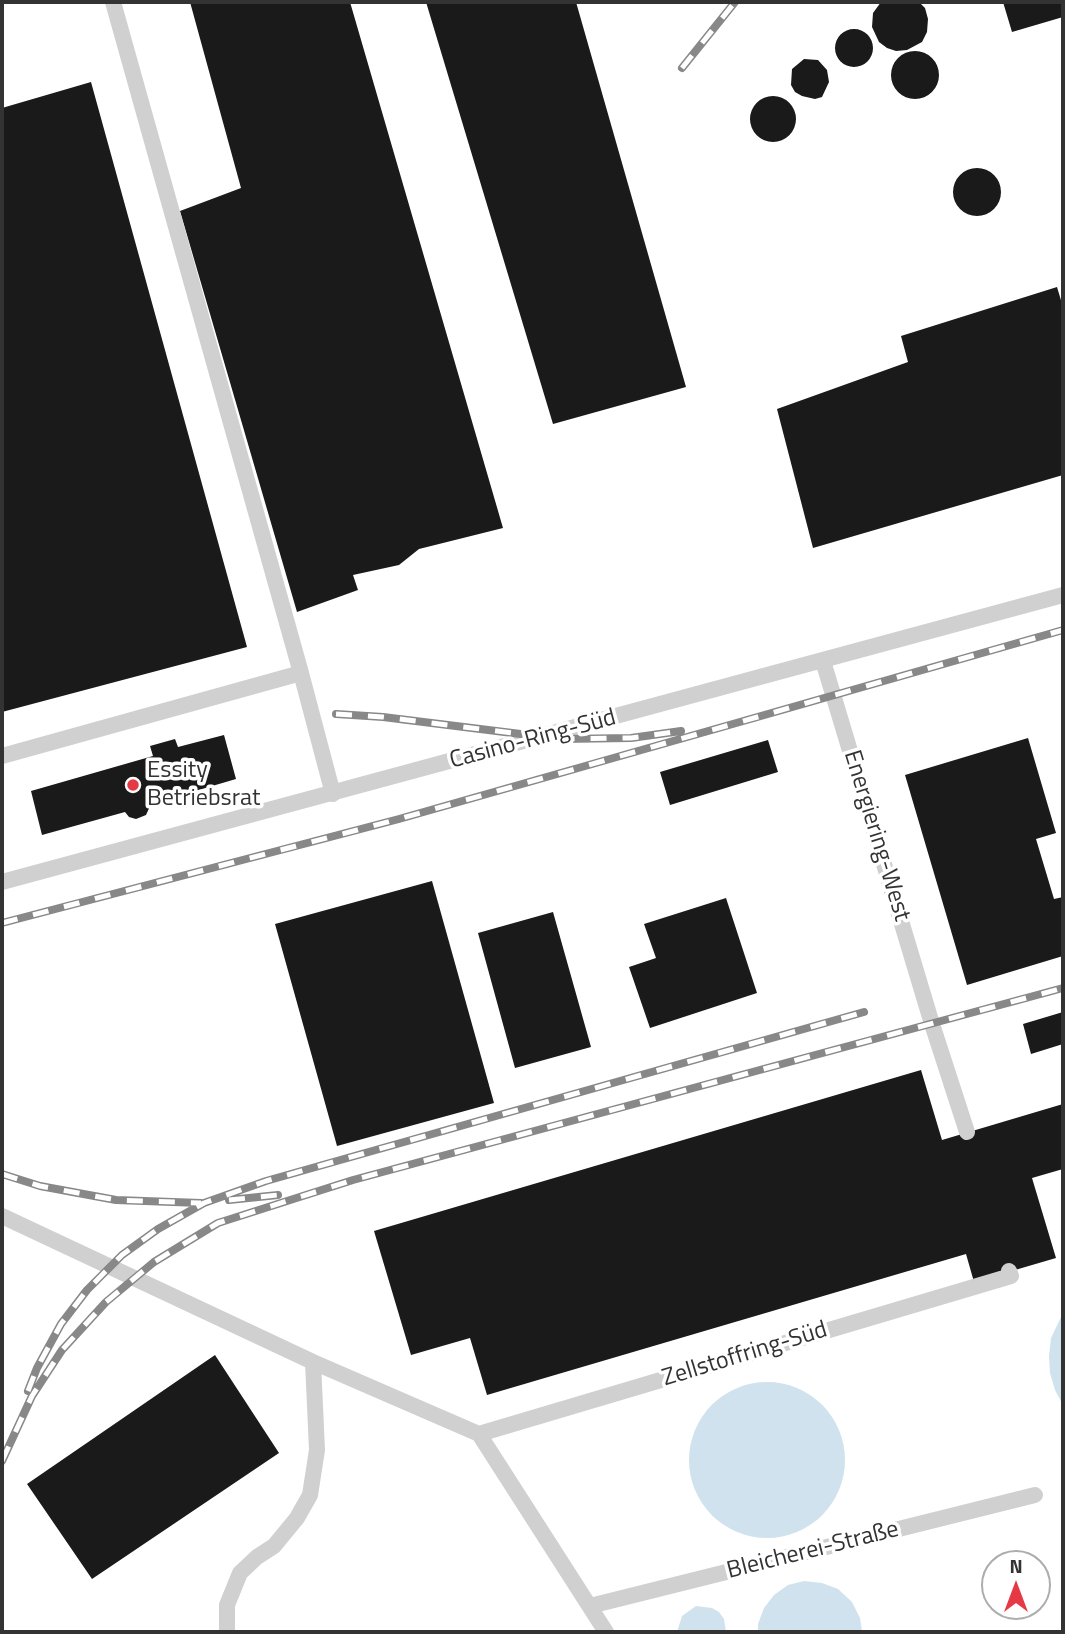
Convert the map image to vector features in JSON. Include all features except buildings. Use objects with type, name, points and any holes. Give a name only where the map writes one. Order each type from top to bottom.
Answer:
[{"type":"lane","points":[[113,2],[333,794]]},
{"type":"lane","name":"Casino-Ring-Süd","points":[[2,882],[1063,596]]},
{"type":"lane","name":"Energiering-West","points":[[823,661],[928,1012],[967,1132]]},
{"type":"lane","points":[[2,756],[301,673]]},
{"type":"lane","points":[[2,1216],[313,1362],[479,1434],[606,1632]]},
{"type":"lane","name":"Zellstoffring-Süd","points":[[479,1434],[1010,1274]]},
{"type":"lane","points":[[227,1632],[227,1605],[240,1573],[274,1546],[297,1518],[310,1494],[317,1450],[313,1362]]},
{"type":"lane","name":"Bleicherei-Straße","points":[[590,1606],[1035,1495]]},
{"type":"water","points":[[1063,1313],[1063,1405],[1050,1373],[1049,1356],[1051,1338]]},
{"type":"water","points":[[767,1382],[797,1388],[822,1405],[839,1430],[845,1460],[839,1490],[822,1515],[797,1532],[767,1538],[737,1532],[712,1515],[695,1490],[689,1460],[695,1430],[712,1405],[737,1388]]},
{"type":"water","points":[[804,1581],[822,1583],[838,1589],[852,1602],[860,1618],[862,1632],[758,1632],[764,1608],[774,1595],[788,1585]]},
{"type":"water","points":[[696,1606],[712,1608],[719,1612],[724,1619],[726,1632],[677,1632],[682,1616]]},
{"type":"railway","points":[[682,68],[735,2]]},
{"type":"railway","points":[[2,923],[399,819],[1063,630]]},
{"type":"railway","points":[[336,714],[383,717],[561,739],[631,738],[681,731]]},
{"type":"railway","points":[[2,1461],[32,1396],[62,1350],[106,1302],[154,1262],[218,1223],[353,1180],[1063,988]]},
{"type":"railway","points":[[28,1391],[61,1324],[87,1290],[122,1255],[158,1229],[204,1203],[266,1181],[864,1012]]},
{"type":"railway","points":[[2,1174],[40,1186],[116,1200],[201,1203]]},
{"type":"railway","points":[[229,1200],[278,1195]]},
{"type":"place","name":"Essity Betriebsrat","points":[[133,785]]}]
